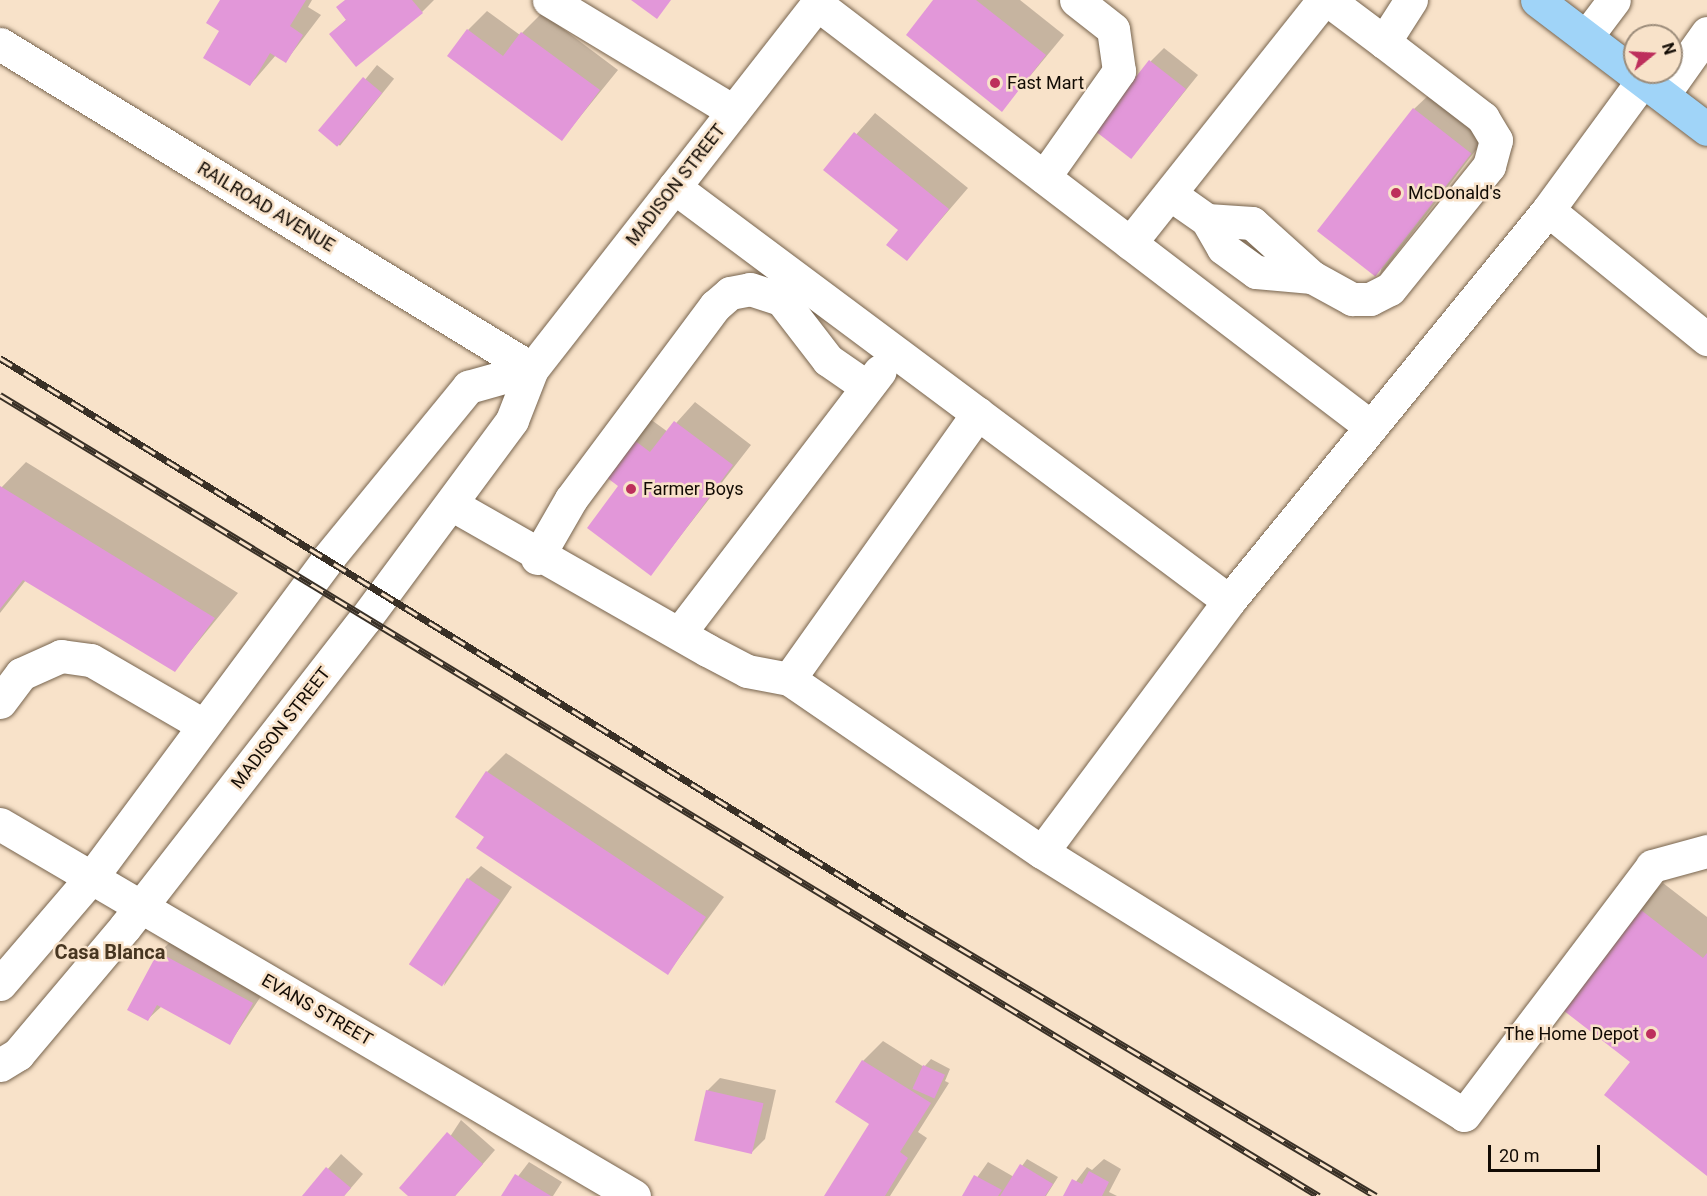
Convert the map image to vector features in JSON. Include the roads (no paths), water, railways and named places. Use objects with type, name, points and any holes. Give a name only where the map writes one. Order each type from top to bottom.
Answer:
[{"type":"main road","points":[[1537,0],[1707,129]]},
{"type":"street","points":[[549,0],[733,111]]},
{"type":"street","points":[[1044,177],[1119,71],[1113,29],[1076,0]]},
{"type":"street","points":[[1130,243],[1323,0]]},
{"type":"street","points":[[1170,194],[1207,219],[1223,248],[1256,272],[1312,277],[1352,300],[1370,299],[1390,289],[1489,166],[1496,140],[1483,118],[1328,0]]},
{"type":"street","points":[[1384,42],[1411,0]]},
{"type":"street","points":[[1586,37],[1614,0]]},
{"type":"street","points":[[818,2],[1371,427]]},
{"type":"street","name":"MADISON STREET","points":[[0,1065],[18,1054],[141,906],[451,504],[512,420],[532,369],[818,2]]},
{"type":"street","points":[[1042,852],[1229,601],[1548,210],[1653,88],[1707,33]]},
{"type":"street","name":"RAILROAD AVENUE","points":[[0,45],[532,369]]},
{"type":"street","points":[[674,188],[1229,601]]},
{"type":"street","points":[[1548,210],[1707,339]]},
{"type":"street","points":[[537,558],[571,499],[715,306],[730,293],[750,289],[782,299],[828,360],[867,387]]},
{"type":"street","points":[[681,632],[895,352]]},
{"type":"street","points":[[0,984],[91,878],[329,557],[468,387],[532,369]]},
{"type":"street","points":[[789,679],[978,413]]},
{"type":"street","points":[[451,504],[537,558],[681,632],[747,671],[789,679],[1042,852],[1464,1115],[1652,866],[1707,851]]},
{"type":"street","points":[[0,702],[21,674],[61,656],[92,660],[203,725]]},
{"type":"street","name":"EVANS STREET","points":[[0,824],[634,1196]]},
{"type":"railway","points":[[0,358],[911,919],[1376,1196]]},
{"type":"railway","points":[[0,395],[1319,1196]]},
{"type":"place","name":"Fast Mart","points":[[995,83]]},
{"type":"place","name":"McDonald's","points":[[1396,193]]},
{"type":"place","name":"Farmer Boys","points":[[631,489]]},
{"type":"place","name":"The Home Depot","points":[[1651,1034]]},
{"type":"district","name":"Casa Blanca","points":[[110,952]]}]
